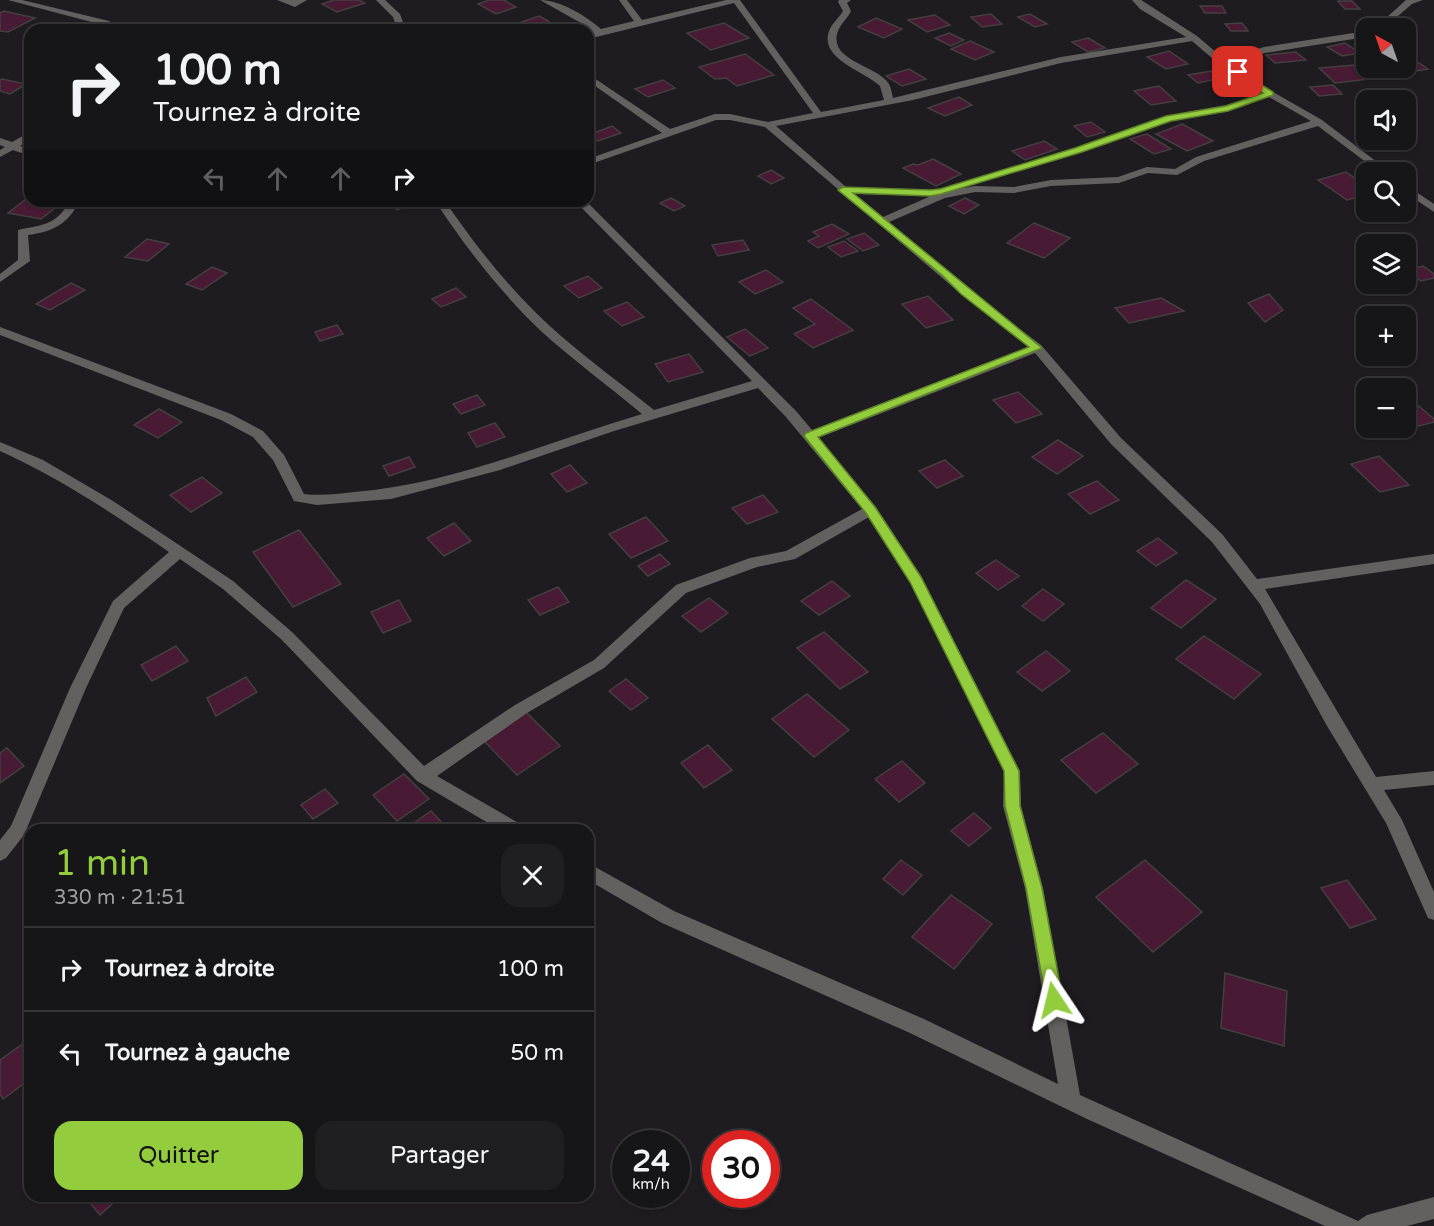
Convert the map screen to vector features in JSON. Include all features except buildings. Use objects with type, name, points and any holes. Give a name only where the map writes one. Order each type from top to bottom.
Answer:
[{"type":"street","points":[[12,0],[105,24]]},
{"type":"street","points":[[281,0],[295,4],[303,0]]},
{"type":"street","points":[[380,0],[397,15],[400,24]]},
{"type":"street","points":[[544,0],[589,24]]},
{"type":"street","points":[[623,0],[639,22]]},
{"type":"street","points":[[594,34],[639,22],[708,9],[736,0],[818,114]]},
{"type":"street","points":[[847,0],[843,3],[847,10],[831,38],[834,48],[839,55],[877,77],[886,86],[888,102]]},
{"type":"street","points":[[1136,0],[1143,7],[1194,38],[1222,62],[1269,94],[1319,122],[1373,162]]},
{"type":"street","points":[[1391,18],[1409,2],[1419,0]]},
{"type":"street","points":[[594,28],[599,32]]},
{"type":"street","points":[[1222,62],[1264,50],[1356,36]]},
{"type":"street","points":[[594,160],[715,117],[730,117],[768,125],[888,102],[1061,60],[1194,38]]},
{"type":"street","points":[[594,81],[669,134]]},
{"type":"street","points":[[843,190],[930,193],[941,191],[1078,150],[1169,118],[1228,108],[1269,94]]},
{"type":"street","points":[[883,221],[942,195],[975,189],[1014,190],[1035,188],[1051,183],[1119,180],[1147,170],[1177,172],[1200,159],[1319,122]]},
{"type":"street","points":[[768,125],[965,292],[1037,348],[1116,441],[1217,538],[1265,600],[1394,820],[1434,912]]},
{"type":"street","points":[[0,154],[24,140]]},
{"type":"street","points":[[0,141],[24,150]]},
{"type":"street","points":[[1416,196],[1434,210]]},
{"type":"street","points":[[0,279],[24,261],[22,232],[45,230],[69,215],[72,207]]},
{"type":"street","points":[[444,207],[469,243],[523,307],[546,330],[651,414]]},
{"type":"street","points":[[586,207],[810,436],[871,510],[916,580],[1012,771],[1012,806],[1034,888],[1071,1099]]},
{"type":"street","points":[[0,331],[226,417],[258,434],[279,458],[299,498],[317,500],[391,494],[500,466],[651,414],[760,383]]},
{"type":"street","points":[[810,436],[1037,348]]},
{"type":"street","points":[[0,446],[38,462],[108,504],[228,585],[287,636],[423,776],[506,824]]},
{"type":"street","points":[[423,776],[521,709],[599,664],[681,590],[755,562],[790,555],[871,510]]},
{"type":"street","points":[[0,853],[18,830],[78,688],[118,604],[179,552]]},
{"type":"street","points":[[1254,585],[1434,559]]},
{"type":"street","points":[[1371,784],[1434,778]]},
{"type":"street","points":[[594,874],[668,917],[917,1026],[1105,1116],[1350,1226]]},
{"type":"street","points":[[1367,1226],[1434,1208]]},
{"type":"route","points":[[1054,1000],[1034,888],[1012,806],[1012,771],[916,580],[871,510],[810,436],[1037,348],[965,292],[883,221],[843,190],[930,193],[941,191],[1078,150],[1169,118],[1228,108],[1269,94],[1238,72]]}]
